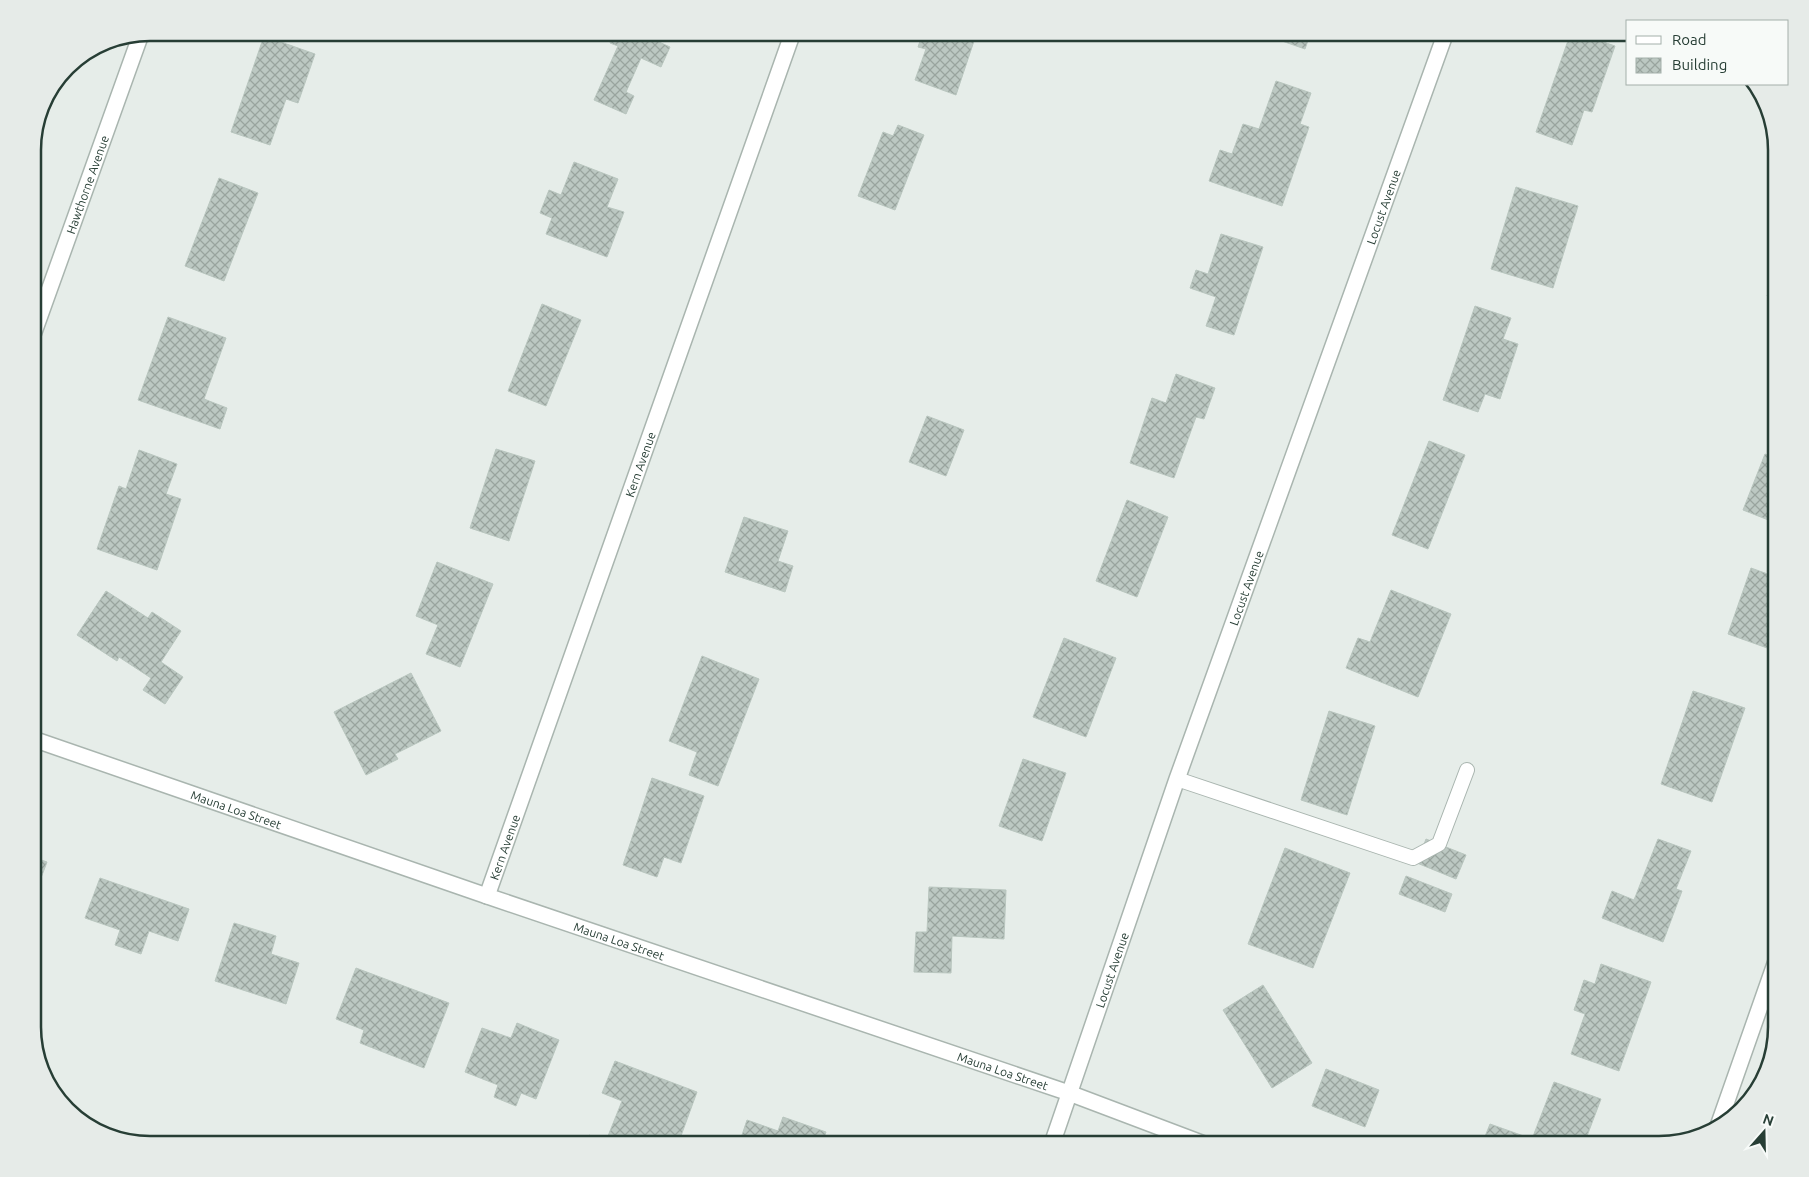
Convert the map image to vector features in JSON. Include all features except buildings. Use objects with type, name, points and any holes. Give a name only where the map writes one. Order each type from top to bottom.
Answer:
[{"type":"street","name":"Kern Avenue","points":[[487,896],[790,41]]},
{"type":"street","name":"Locust Avenue","points":[[1055,1136],[1178,779],[1443,41]]},
{"type":"street","name":"Hawthorne Avenue","points":[[41,313],[138,42]]},
{"type":"street","name":"Mauna Loa Street","points":[[41,742],[487,896],[1069,1092],[1183,1136]]},
{"type":"street","points":[[1722,1115],[1768,984]]},
{"type":"lane","points":[[1178,779],[1413,858],[1439,844],[1467,770]]}]
